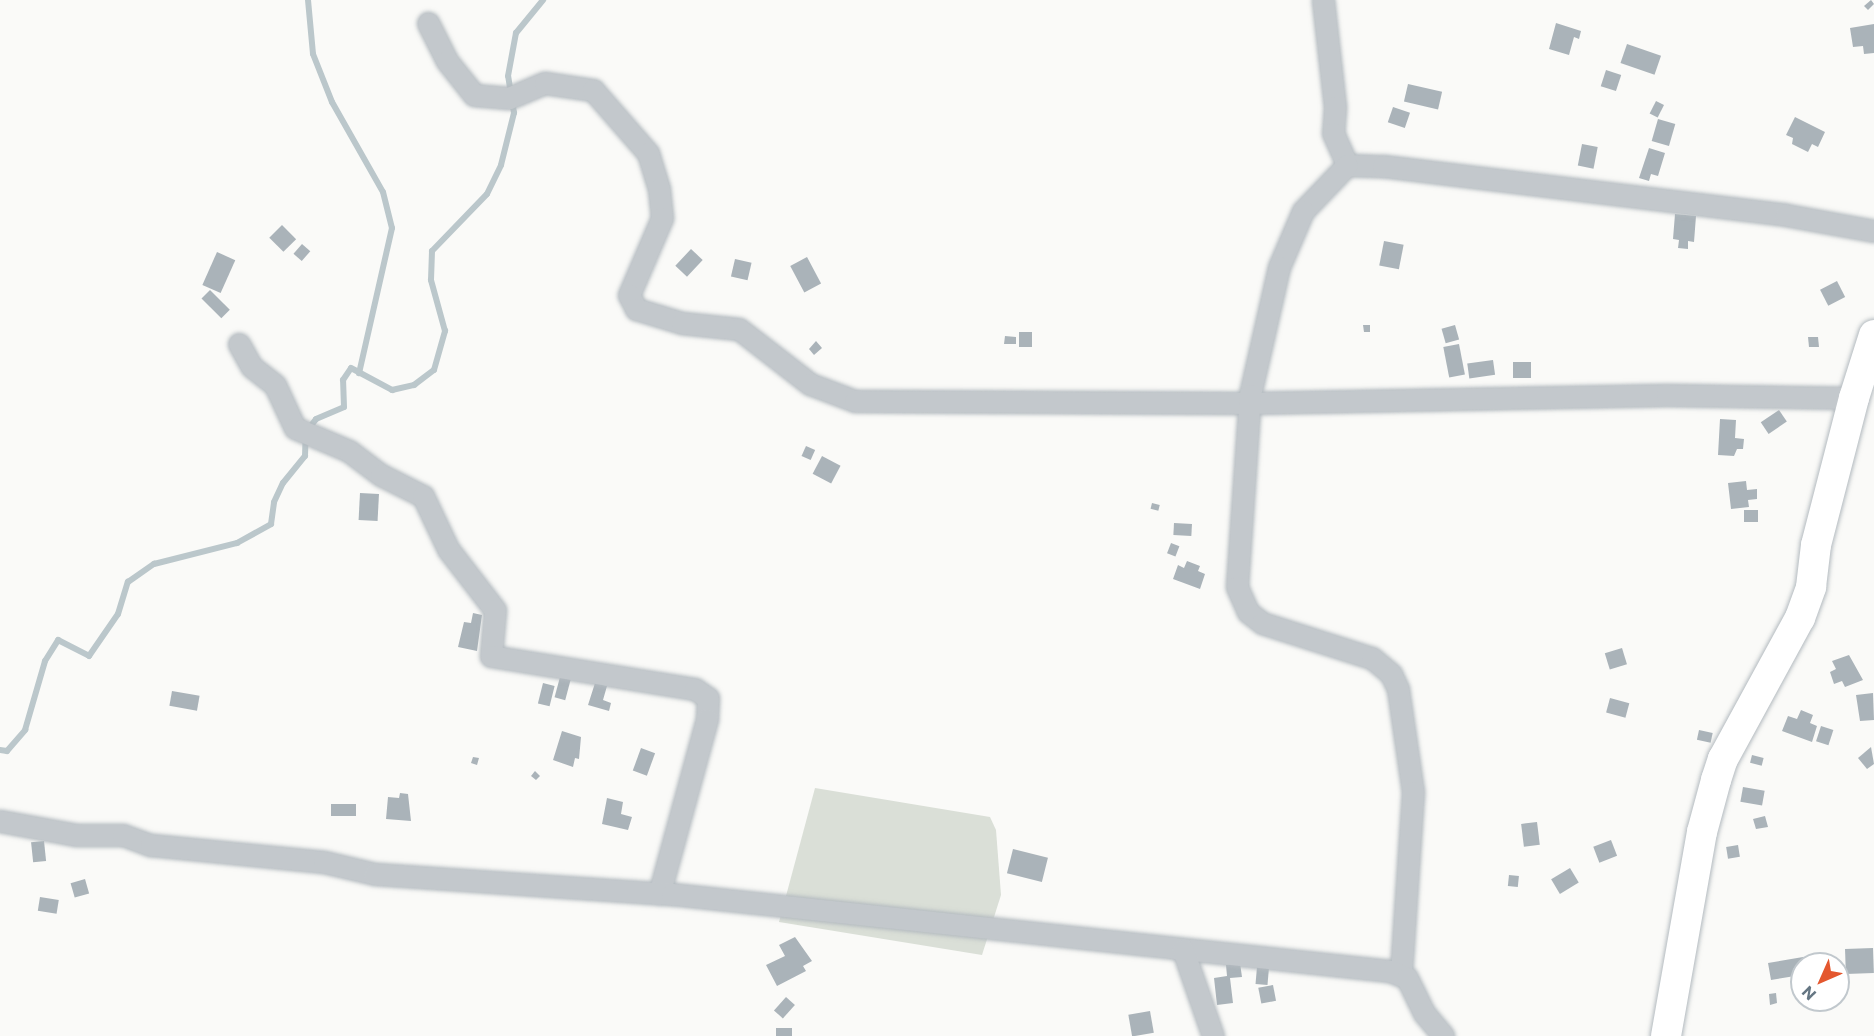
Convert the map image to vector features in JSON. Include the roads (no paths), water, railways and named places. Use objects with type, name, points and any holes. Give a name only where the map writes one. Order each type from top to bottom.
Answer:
[{"type":"street","points":[[1323,0],[1335,107],[1333,133],[1347,165]]},
{"type":"street","points":[[428,23],[447,61],[474,95],[508,98],[545,83],[593,90],[648,153],[659,189],[662,218],[629,295],[636,309],[682,323],[739,329],[810,384],[855,401],[1249,403],[1666,395],[1854,398]]},
{"type":"street","points":[[1443,1036],[1424,1013],[1401,973],[1413,792],[1398,689],[1391,674],[1372,658],[1262,623],[1242,603],[1237,587],[1249,403],[1279,267],[1303,211],[1347,165],[1383,166],[1774,213],[1874,231]]},
{"type":"street","points":[[1666,1036],[1702,832],[1716,780],[1723,759],[1800,618],[1811,586],[1816,545],[1854,398],[1874,335]]},
{"type":"street","points":[[239,344],[252,367],[275,385],[295,428],[349,451],[381,475],[423,496],[448,549],[495,610],[491,656],[694,689],[708,698],[707,719],[659,894]]},
{"type":"street","points":[[0,821],[76,835],[123,835],[150,845],[324,862],[375,874],[659,894],[1401,973]]},
{"type":"street","points":[[1184,950],[1213,1036]]},
{"type":"waterway","points":[[308,0],[313,54],[332,102],[383,192],[392,228],[359,373]]},
{"type":"waterway","points":[[0,750],[7,751],[25,730],[45,661],[58,640],[89,656],[118,614],[128,582],[154,564],[237,543],[271,524],[274,502],[283,483],[305,456],[306,432],[316,419],[344,407],[343,380],[351,368],[392,390],[414,385],[434,370],[445,331],[431,280],[432,251],[487,194],[501,165],[514,113],[508,76],[516,33],[543,0]]}]
